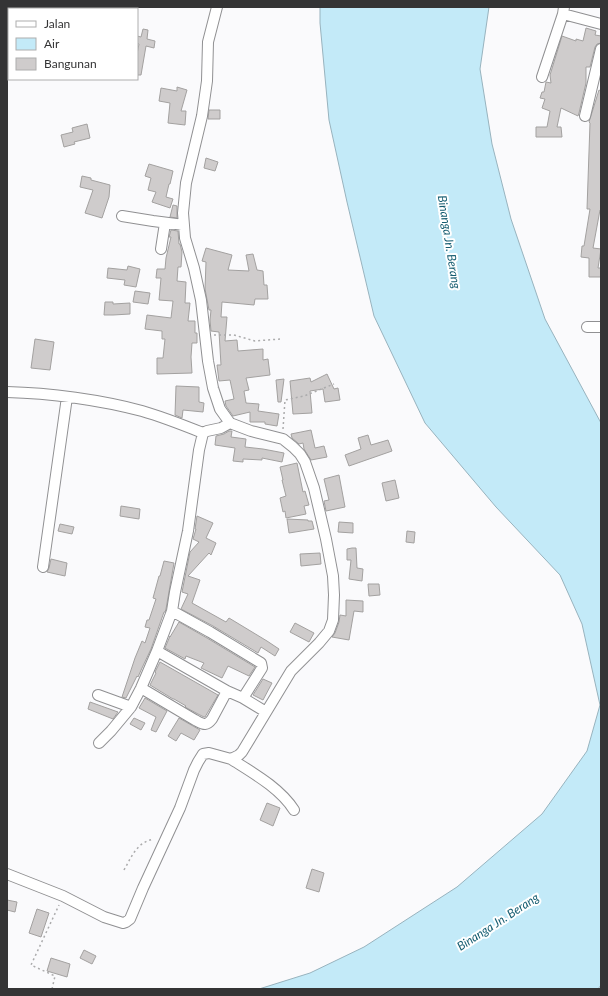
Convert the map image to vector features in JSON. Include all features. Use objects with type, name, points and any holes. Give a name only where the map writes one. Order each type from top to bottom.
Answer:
[{"type":"street","points":[[217,7],[208,42],[207,81],[202,116],[186,183],[183,213],[186,238],[201,300],[208,361],[213,388],[220,409],[230,423],[251,431],[283,439],[300,454],[305,462],[314,488],[328,546],[334,605],[333,620],[329,631],[291,671],[242,752],[235,758],[231,759]]},
{"type":"street","points":[[542,77],[564,10],[601,24]]},
{"type":"street","points":[[584,116],[601,49]]},
{"type":"street","points":[[122,216],[184,225]]},
{"type":"street","points":[[161,249],[165,223]]},
{"type":"street","points":[[587,327],[601,327]]},
{"type":"street","points":[[7,392],[67,397],[143,411],[203,433]]},
{"type":"street","points":[[43,567],[67,397]]},
{"type":"street","points":[[99,743],[131,708],[157,651],[172,611],[188,531],[199,450],[203,433],[207,430],[221,428],[230,423]]},
{"type":"street","points":[[172,611],[261,663],[262,668],[243,698]]},
{"type":"street","points":[[157,651],[266,712]]},
{"type":"street","points":[[141,688],[202,724],[208,723],[212,720],[227,691]]},
{"type":"street","points":[[98,695],[131,708]]},
{"type":"street","points":[[7,874],[63,896],[104,917],[123,923],[126,922],[130,919],[180,808],[194,770],[203,754],[209,752],[231,759],[263,780],[288,800],[294,810]]},
{"type":"path","points":[[205,335],[234,335],[255,341],[280,339]]},
{"type":"path","points":[[283,439],[285,400],[304,396],[334,384]]},
{"type":"path","points":[[124,870],[138,846],[151,840],[166,837]]},
{"type":"path","points":[[52,989],[55,976],[31,965],[63,896]]},
{"type":"water","name":"Binanga Jn. Berang","points":[[320,7],[489,7],[480,69],[492,144],[511,219],[545,319],[601,423],[601,985],[598,989],[259,989],[310,973],[364,947],[457,887],[542,814],[587,751],[600,705],[582,624],[560,575],[496,507],[425,423],[374,316],[329,120],[320,23]]},
{"type":"building","points":[[586,28],[596,31],[595,35],[601,36],[601,43],[597,44],[595,47],[590,67],[586,67],[586,83],[578,116],[561,108],[557,127],[561,127],[562,137],[536,137],[536,127],[547,127],[550,111],[542,108],[545,99],[540,98],[542,92],[544,92],[546,82],[551,83],[550,75],[562,36],[576,41],[576,39],[583,41]]},
{"type":"building","points":[[143,29],[148,30],[147,39],[155,41],[154,48],[146,46],[141,75],[138,75],[138,36],[141,37]]},
{"type":"building","points":[[177,87],[187,90],[181,111],[186,111],[185,125],[168,123],[170,103],[159,101],[161,88],[177,91]]},
{"type":"building","points":[[599,90],[601,91],[601,210],[593,248],[601,249],[598,268],[601,268],[601,277],[589,277],[589,258],[581,257],[590,209],[587,209],[589,122]]},
{"type":"building","points":[[209,110],[220,110],[220,119],[208,119]]},
{"type":"building","points":[[87,124],[90,138],[74,142],[75,144],[64,147],[61,135],[73,132],[72,128]]},
{"type":"building","points":[[206,158],[218,162],[215,171],[204,168]]},
{"type":"building","points":[[149,164],[173,171],[166,197],[173,199],[170,208],[152,202],[156,192],[148,190],[151,178],[145,176]]},
{"type":"building","points":[[82,176],[110,185],[109,197],[102,218],[85,213],[93,190],[80,187]]},
{"type":"building","points":[[173,205],[177,206],[177,218],[170,217]]},
{"type":"building","points":[[171,230],[178,231],[179,244],[182,252],[181,267],[178,267],[177,281],[186,282],[185,303],[190,303],[188,321],[195,321],[197,343],[192,343],[192,373],[157,374],[157,358],[163,358],[165,339],[162,339],[162,331],[145,329],[147,315],[171,318],[173,301],[159,300],[161,278],[156,278],[157,269],[165,269]]},
{"type":"building","points":[[206,248],[232,255],[228,270],[249,271],[246,255],[253,254],[257,270],[263,271],[264,285],[267,285],[268,299],[255,299],[254,305],[222,302],[221,317],[227,317],[225,341],[237,340],[238,351],[263,349],[263,360],[268,359],[270,375],[246,378],[249,390],[244,391],[246,403],[259,404],[258,411],[279,414],[277,426],[265,424],[265,422],[250,422],[250,412],[233,416],[226,406],[225,401],[234,399],[230,380],[219,381],[217,365],[221,365],[219,332],[211,331],[211,310],[209,310],[205,289],[206,262],[202,261]]},
{"type":"building","points":[[128,266],[140,269],[136,287],[124,285],[125,280],[107,278],[108,268],[127,270]]},
{"type":"building","points":[[135,291],[150,293],[148,304],[133,302]]},
{"type":"building","points":[[105,302],[113,302],[113,304],[130,303],[130,314],[104,315]]},
{"type":"building","points":[[35,339],[54,342],[50,370],[31,368]]},
{"type":"building","points":[[327,374],[334,389],[338,388],[340,400],[325,402],[323,389],[310,391],[312,413],[293,414],[290,381],[310,378],[311,382]]},
{"type":"building","points":[[284,379],[281,402],[278,402],[276,380]]},
{"type":"building","points":[[176,386],[199,387],[199,402],[204,403],[203,412],[183,410],[182,418],[175,415]]},
{"type":"building","points":[[311,430],[315,448],[324,446],[327,457],[311,460],[304,449],[303,443],[299,444],[292,438],[291,434]]},
{"type":"building","points":[[232,431],[231,437],[246,439],[245,447],[284,453],[282,462],[262,458],[262,460],[243,459],[243,462],[233,461],[235,448],[215,445],[216,436]]},
{"type":"building","points":[[368,435],[371,445],[388,440],[392,451],[349,466],[345,455],[361,449],[358,438]]},
{"type":"building","points":[[297,463],[303,492],[305,491],[309,505],[304,506],[306,514],[286,518],[280,498],[286,496],[280,467]]},
{"type":"building","points":[[339,475],[345,507],[326,511],[324,501],[329,500],[324,479]]},
{"type":"building","points":[[395,480],[399,498],[386,501],[382,483]]},
{"type":"building","points":[[121,506],[140,509],[139,519],[120,516]]},
{"type":"building","points":[[197,516],[213,523],[206,538],[216,543],[211,555],[209,553],[188,576],[200,580],[192,603],[226,622],[229,618],[267,641],[279,649],[275,656],[261,647],[258,653],[181,609],[188,594],[182,592],[190,552],[199,542],[193,539],[196,529]]},
{"type":"building","points":[[287,519],[312,521],[314,529],[289,533]]},
{"type":"building","points":[[339,522],[353,523],[353,533],[338,532]]},
{"type":"building","points":[[60,524],[74,527],[72,534],[58,531]]},
{"type":"building","points":[[407,531],[415,532],[414,543],[406,542]]},
{"type":"building","points":[[356,548],[357,568],[363,569],[362,581],[349,579],[351,560],[347,560],[347,549]]},
{"type":"building","points":[[320,553],[321,564],[301,566],[300,554]]},
{"type":"building","points":[[51,559],[67,563],[65,576],[47,572]]},
{"type":"building","points":[[164,561],[174,563],[166,609],[151,649],[138,677],[137,676],[126,698],[122,697],[135,658],[142,641],[145,643],[150,628],[145,627],[156,599],[153,598]]},
{"type":"building","points":[[368,584],[379,584],[380,595],[369,596]]},
{"type":"building","points":[[346,600],[363,601],[363,612],[354,611],[349,640],[332,637],[339,622],[340,615],[346,616]]},
{"type":"building","points":[[179,622],[255,667],[249,676],[228,666],[222,678],[201,668],[204,663],[186,656],[185,659],[165,648],[170,636]]},
{"type":"building","points":[[295,623],[314,633],[309,642],[290,632]]},
{"type":"building","points":[[160,662],[218,695],[205,717],[185,707],[186,706],[150,685]]},
{"type":"building","points":[[263,679],[272,683],[263,700],[253,695]]},
{"type":"building","points":[[145,698],[167,711],[156,732],[151,730],[156,717],[139,708]]},
{"type":"building","points":[[90,702],[118,712],[113,719],[88,709]]},
{"type":"building","points":[[134,718],[145,723],[141,730],[130,724]]},
{"type":"building","points":[[179,718],[200,730],[194,740],[181,733],[176,741],[168,736]]},
{"type":"building","points":[[267,803],[280,808],[273,826],[260,820]]},
{"type":"building","points":[[312,869],[324,873],[319,892],[306,888]]},
{"type":"building","points":[[7,900],[17,902],[15,912],[7,910]]},
{"type":"building","points":[[37,909],[49,913],[41,937],[29,933]]},
{"type":"building","points":[[84,950],[96,956],[92,964],[80,958]]},
{"type":"building","points":[[51,958],[70,964],[67,977],[47,971]]}]
